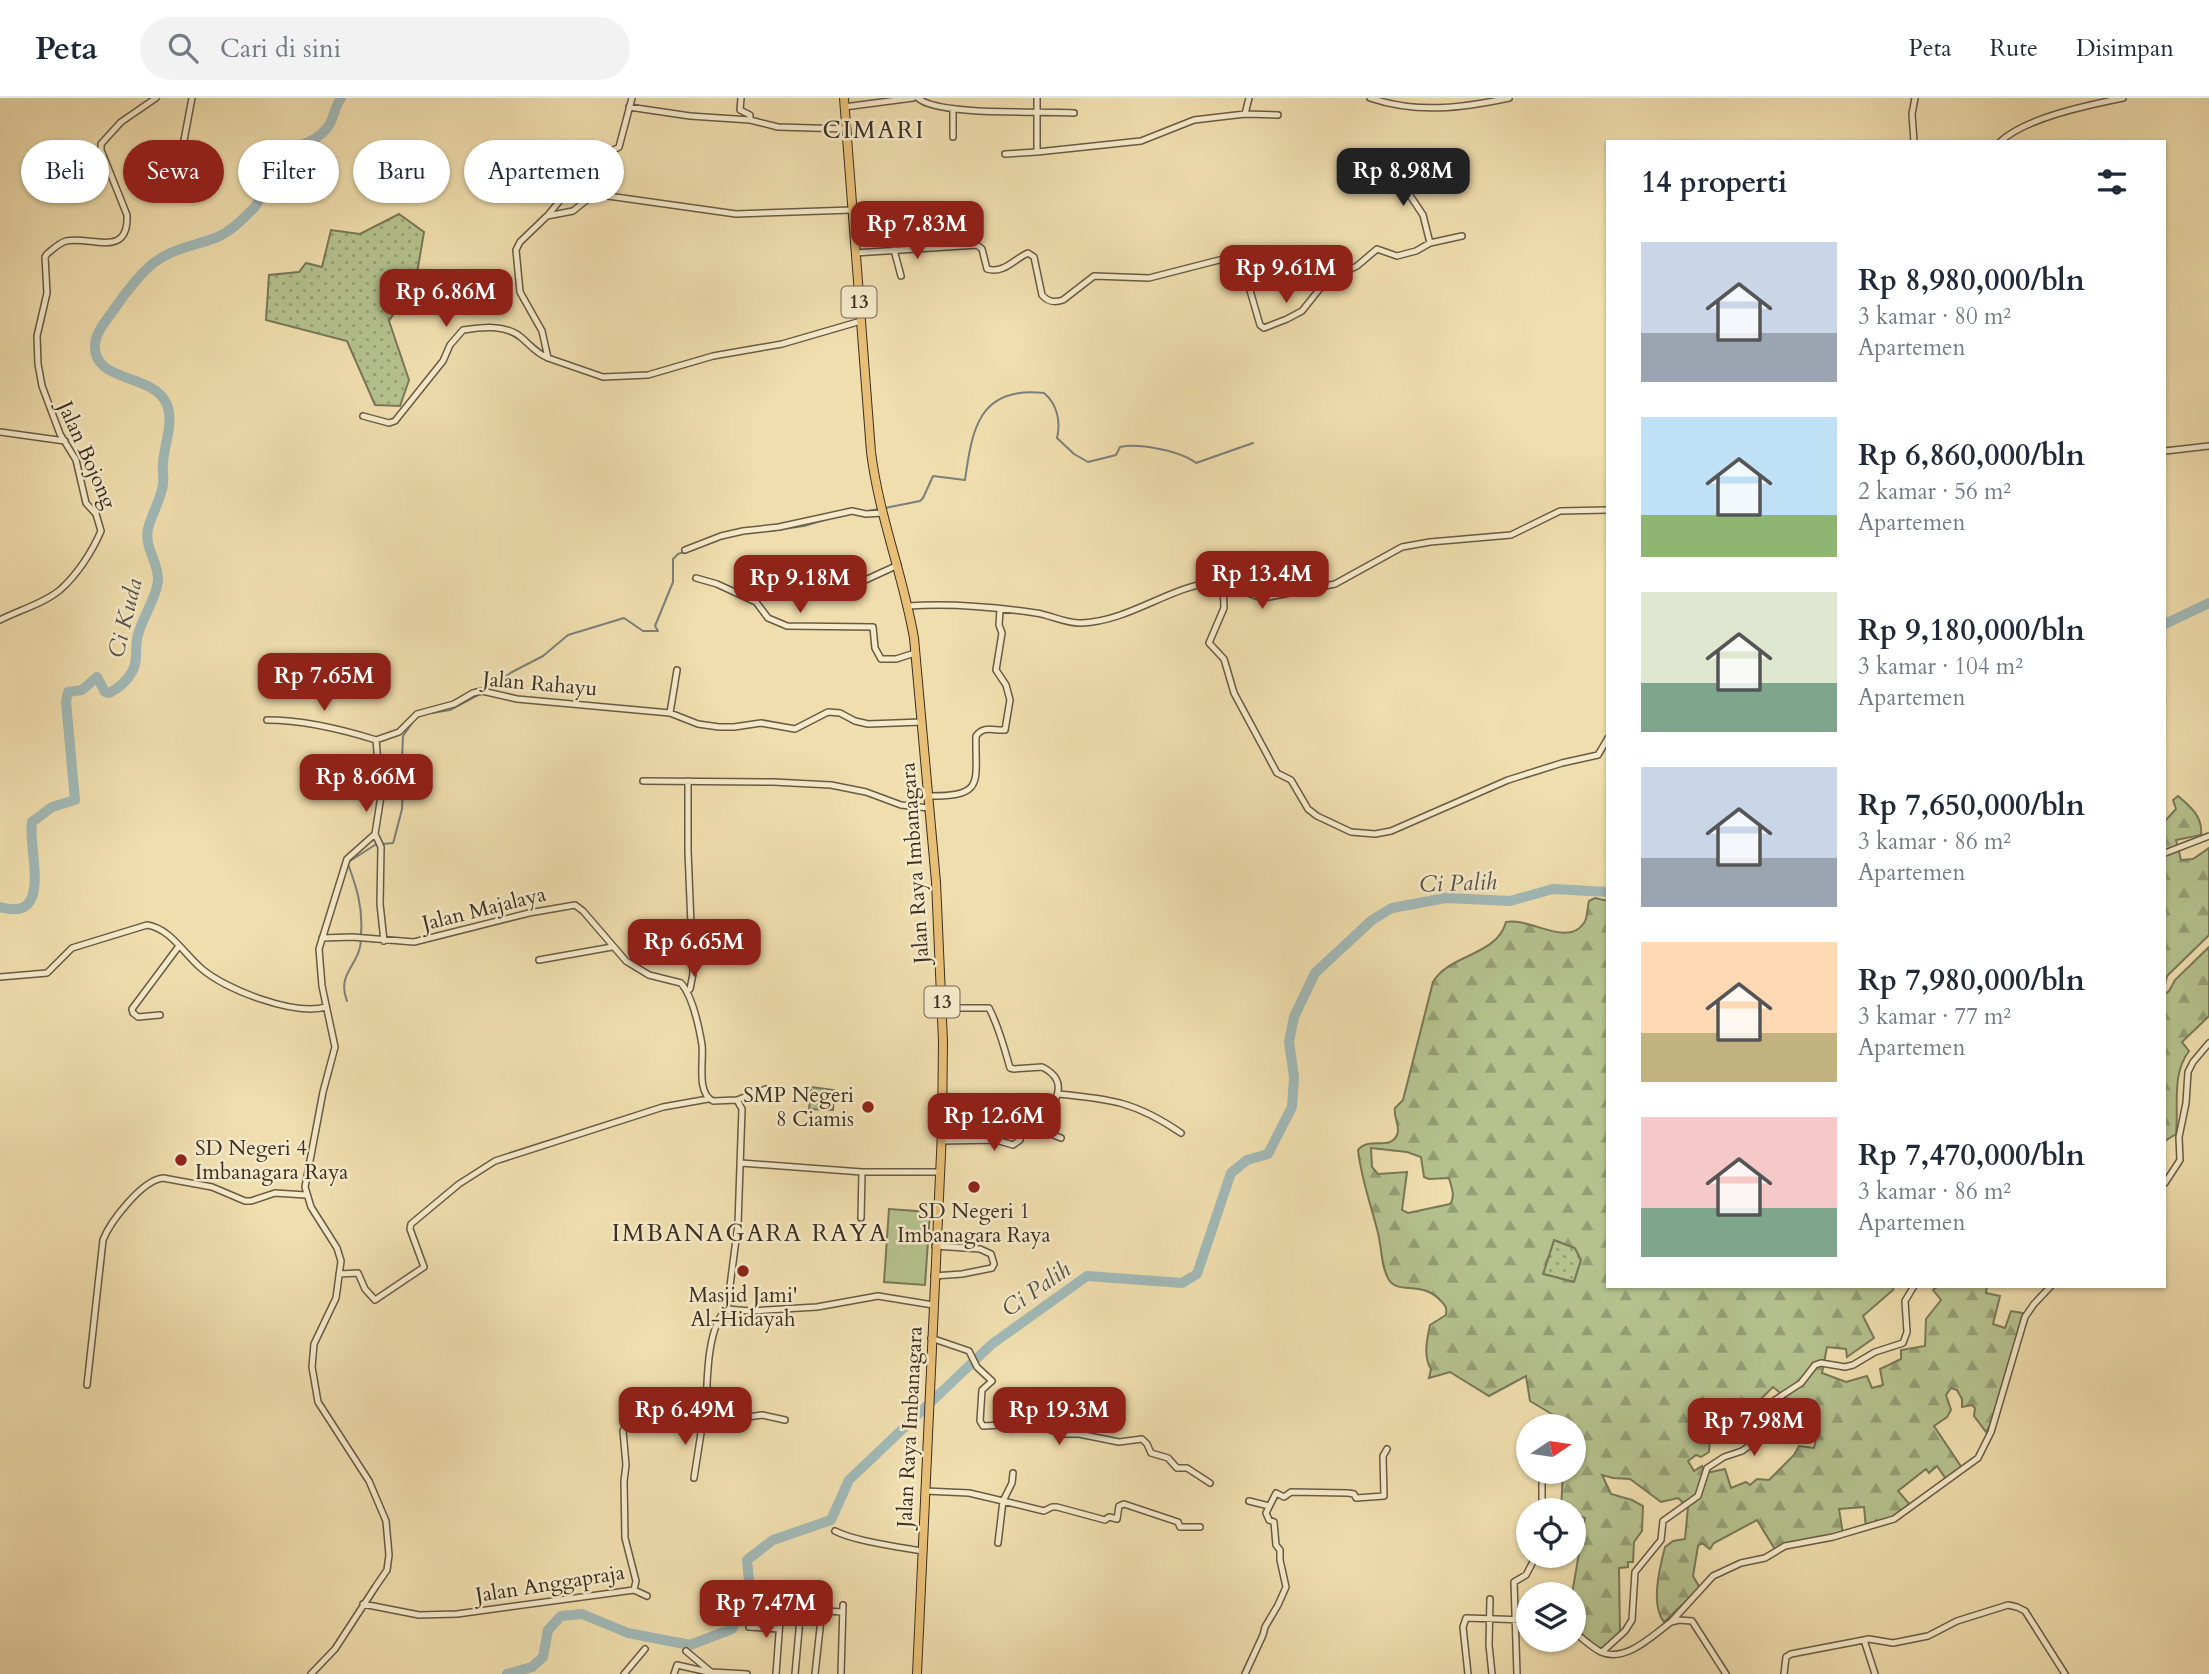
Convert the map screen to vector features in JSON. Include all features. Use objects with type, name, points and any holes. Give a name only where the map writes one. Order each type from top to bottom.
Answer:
[{"type":"highway","name":"Jalan Raya Imbanagara","points":[[844,103],[871,452],[882,510],[908,606],[922,722],[937,895],[942,1008],[941,1141],[917,1674]]},
{"type":"street","name":"Jalan Bojong","points":[[0,620],[59,591],[92,550],[101,531],[96,514],[86,503],[76,460],[47,405],[38,364],[38,328],[47,293],[45,257],[67,241],[108,242],[124,233],[127,215],[100,150],[101,144],[121,122],[156,98]]},
{"type":"street","points":[[184,140],[192,98]]},
{"type":"street","points":[[548,358],[542,331],[520,292],[516,253],[520,242],[547,216],[591,163],[619,147],[632,98]]},
{"type":"street","points":[[741,98],[740,110],[750,115],[750,120]]},
{"type":"street","points":[[844,103],[912,98]]},
{"type":"street","points":[[918,98],[926,104],[953,108],[1074,113]]},
{"type":"street","points":[[1037,98],[1037,152]]},
{"type":"street","points":[[1245,114],[1250,98]]},
{"type":"street","points":[[1370,98],[1395,106],[1436,109],[1479,105],[1509,98]]},
{"type":"street","points":[[1914,140],[1912,114],[1915,98]]},
{"type":"street","points":[[2002,140],[2026,126],[2081,107],[2123,98]]},
{"type":"street","points":[[629,107],[690,116],[750,120],[788,128],[846,129]]},
{"type":"street","points":[[953,108],[953,137]]},
{"type":"street","points":[[1005,154],[1141,141],[1187,122],[1245,114],[1278,116]]},
{"type":"street","points":[[1403,167],[1409,194],[1423,215],[1430,243]]},
{"type":"street","points":[[547,216],[573,211],[594,194],[736,214],[852,210]]},
{"type":"street","points":[[855,253],[977,245],[982,248],[987,269],[992,271],[1009,266],[1020,257],[1031,254],[1042,295],[1057,302],[1094,276],[1154,278],[1227,258],[1239,282],[1249,287],[1259,322],[1264,328],[1302,311],[1326,281],[1357,266],[1374,250],[1380,249],[1398,256],[1416,251],[1430,243],[1462,236]]},
{"type":"street","points":[[894,250],[901,276]]},
{"type":"street","points":[[363,416],[389,423],[395,421],[443,361],[450,345],[463,330],[491,327],[509,330],[521,337],[536,352],[548,358],[603,377],[648,375],[713,356],[782,344],[861,321]]},
{"type":"street","points":[[0,432],[65,441]]},
{"type":"street","points":[[2166,451],[2209,446]]},
{"type":"street","points":[[685,550],[743,531],[779,527],[857,511],[864,514],[882,510]]},
{"type":"street","points":[[908,606],[1039,613],[1078,624],[1088,623],[1121,616],[1213,582],[1223,583],[1254,597],[1273,597],[1335,584],[1402,547],[1511,535],[1560,511],[1606,510]]},
{"type":"street","points":[[861,582],[898,565]]},
{"type":"street","points":[[696,578],[717,584],[756,603],[768,618],[787,626],[873,627],[877,653],[881,659],[896,659],[915,653]]},
{"type":"street","points":[[1223,583],[1224,608],[1209,643],[1225,662],[1234,693],[1277,774],[1291,780],[1312,812],[1352,832],[1375,834],[1391,831],[1508,780],[1598,755],[1606,741]]},
{"type":"street","points":[[928,796],[958,794],[971,787],[977,779],[976,736],[983,730],[1004,730],[1006,727],[1010,700],[1006,685],[996,670],[1002,633],[999,625],[1000,610]]},
{"type":"street","points":[[670,713],[677,670]]},
{"type":"street","name":"Jalan Rahayu","points":[[376,740],[399,732],[417,714],[454,704],[473,693],[484,691],[517,699],[670,713],[698,724],[734,727],[761,723],[791,730],[828,712],[868,724],[922,722]]},
{"type":"street","points":[[267,720],[325,726],[376,740],[380,806],[374,834],[347,859],[322,938],[319,960],[335,1047],[306,1174],[306,1195],[337,1248],[341,1261],[334,1302],[314,1344],[312,1367],[317,1402],[365,1473],[386,1521],[388,1564],[387,1570],[334,1649],[311,1674]]},
{"type":"street","points":[[311,779],[316,770],[328,777],[338,778],[355,776],[360,770],[377,766]]},
{"type":"street","points":[[643,781],[831,785],[851,788],[901,805],[929,808]]},
{"type":"street","points":[[688,781],[693,974],[690,989],[687,991],[702,1043],[703,1084],[708,1099]]},
{"type":"street","points":[[374,834],[380,843],[380,904],[384,941]]},
{"type":"street","points":[[2166,853],[2209,836]]},
{"type":"street","name":"Jalan Majalaya","points":[[322,938],[352,937],[405,943],[571,904],[583,911],[612,947],[638,969],[664,980],[681,983],[687,991]]},
{"type":"street","points":[[0,977],[47,973],[72,948],[142,925],[153,925],[205,971],[243,992],[290,1006],[317,1010],[326,1007]]},
{"type":"street","points":[[160,1015],[138,1017],[132,1009],[178,946]]},
{"type":"street","points":[[539,960],[612,947]]},
{"type":"street","points":[[942,1008],[989,1008],[1004,1041],[1010,1068],[1042,1067],[1057,1080],[1058,1094],[1041,1130]]},
{"type":"street","points":[[2166,1181],[2180,1160],[2179,1137],[2190,1067],[2209,1043]]},
{"type":"street","points":[[340,1274],[358,1273],[372,1299],[379,1298],[424,1267],[410,1229],[411,1224],[481,1169],[517,1153],[663,1107],[708,1099],[737,1100],[766,1089]]},
{"type":"street","points":[[1058,1094],[1109,1099],[1127,1104],[1157,1116],[1181,1133]]},
{"type":"street","points":[[727,1309],[738,1224],[741,1163],[743,1115],[741,1104],[737,1100]]},
{"type":"street","points":[[941,1141],[996,1140],[1013,1145],[1020,1140],[1023,1128],[1027,1126],[1061,1138]]},
{"type":"street","points":[[741,1163],[862,1172],[939,1172]]},
{"type":"street","points":[[861,1218],[862,1172]]},
{"type":"street","points":[[87,1385],[103,1240],[106,1230],[140,1190],[154,1179],[163,1178],[212,1186],[245,1201],[275,1193],[306,1195]]},
{"type":"street","points":[[934,1276],[974,1272],[992,1268],[995,1264],[991,1254],[980,1249],[936,1246]]},
{"type":"street","points":[[1602,1652],[1629,1627],[1632,1620],[1635,1572],[1661,1540],[1663,1521],[1698,1496],[1707,1468],[1749,1446],[1774,1399],[1801,1383],[1815,1365],[1821,1363],[1845,1367],[1875,1352],[1903,1343],[1907,1332],[1905,1301],[1913,1288]]},
{"type":"street","points":[[1586,1641],[1602,1652],[1624,1653],[1671,1622],[1713,1576],[1741,1563],[1765,1558],[1785,1546],[1833,1537],[1894,1519],[1978,1458],[1991,1432],[2025,1317],[2049,1288]]},
{"type":"street","points":[[694,1478],[706,1413],[709,1363],[720,1314],[727,1309],[750,1311],[817,1307],[878,1296],[933,1305]]},
{"type":"street","points":[[932,1338],[967,1350],[975,1364],[992,1381],[982,1390],[980,1422],[983,1426],[1041,1423],[1062,1434],[1079,1434],[1119,1442],[1142,1439],[1151,1453],[1168,1458],[1177,1468],[1187,1468],[1209,1483]]},
{"type":"street","points":[[703,1420],[762,1415],[785,1420]]},
{"type":"street","name":"Jalan Anggapraja","points":[[363,1604],[419,1615],[457,1614],[634,1590],[636,1581],[624,1526],[626,1465],[622,1431],[630,1421],[643,1417],[703,1420]]},
{"type":"street","points":[[1245,1674],[1286,1587],[1279,1560],[1280,1550],[1276,1545],[1274,1522],[1266,1513],[1277,1493],[1284,1497],[1288,1492],[1349,1493],[1356,1498],[1384,1496],[1383,1456],[1387,1449]]},
{"type":"street","points":[[998,1543],[1003,1501],[1012,1483],[1013,1473]]},
{"type":"street","points":[[925,1491],[969,1493],[1044,1511],[1057,1507],[1105,1520],[1109,1517],[1117,1519],[1119,1506],[1124,1504],[1179,1522],[1180,1527],[1200,1527]]},
{"type":"street","points":[[1249,1501],[1269,1506]]},
{"type":"street","points":[[835,1531],[842,1535],[922,1551]]},
{"type":"street","points":[[1517,1674],[1514,1582],[1526,1575],[1530,1568]]},
{"type":"street","points":[[634,1590],[647,1596]]},
{"type":"street","points":[[1490,1599],[1489,1645],[1492,1674]]},
{"type":"street","points":[[1784,1674],[1786,1657],[1789,1655],[1864,1640],[1876,1639],[1893,1643],[1928,1636],[1967,1617],[1997,1607],[2017,1606],[2025,1611],[2066,1674]]},
{"type":"street","points":[[766,1607],[822,1610],[843,1608],[841,1674]]},
{"type":"street","points":[[776,1674],[781,1607]]},
{"type":"street","points":[[795,1674],[801,1608]]},
{"type":"street","points":[[815,1674],[822,1610]]},
{"type":"street","points":[[1468,1674],[1464,1620],[1472,1617],[1514,1620]]},
{"type":"street","points":[[1671,1622],[1687,1619],[1696,1624],[1726,1674]]},
{"type":"street","points":[[749,1627],[779,1629]]},
{"type":"street","points":[[1864,1640],[1875,1674]]},
{"type":"street","points":[[624,1674],[645,1650]]},
{"type":"street","points":[[686,1651],[711,1672]]},
{"type":"street","points":[[689,1668],[695,1658]]},
{"type":"street","points":[[674,1674],[677,1665],[711,1672],[747,1674]]},
{"type":"green space","points":[[399,214],[424,232],[416,279],[389,321],[409,380],[400,406],[375,405],[347,341],[266,320],[269,275],[299,272],[306,263],[322,267],[331,230],[360,234]]},
{"type":"green space","points":[[2178,796],[2187,804],[2195,813],[2201,829],[2201,835],[2176,840],[2181,860],[2193,859],[2209,848],[2209,935],[2166,980],[2166,820],[2176,809],[2173,800]]},
{"type":"green space","points":[[1595,898],[1606,901],[1606,1288],[1894,1288],[1863,1316],[1874,1338],[1847,1357],[1846,1349],[1827,1347],[1822,1373],[1846,1382],[1867,1376],[1872,1388],[1883,1385],[1880,1369],[1901,1359],[1901,1350],[1925,1346],[1926,1319],[1941,1300],[1933,1290],[1936,1288],[1987,1288],[1986,1293],[2000,1296],[1993,1324],[2005,1328],[2011,1311],[2023,1313],[2000,1409],[1986,1432],[1974,1416],[1975,1408],[1972,1405],[1962,1407],[1962,1399],[1957,1390],[1951,1388],[1946,1395],[1951,1410],[1947,1417],[1934,1426],[1962,1468],[1946,1479],[1937,1466],[1929,1473],[1926,1469],[1898,1491],[1912,1507],[1898,1516],[1866,1528],[1864,1507],[1839,1509],[1843,1534],[1776,1551],[1757,1520],[1714,1543],[1710,1549],[1702,1543],[1698,1546],[1693,1576],[1700,1588],[1664,1622],[1657,1596],[1661,1565],[1665,1547],[1673,1541],[1685,1539],[1688,1507],[1678,1498],[1661,1502],[1630,1479],[1602,1475],[1611,1494],[1643,1506],[1642,1531],[1634,1542],[1633,1562],[1628,1562],[1628,1567],[1619,1568],[1620,1632],[1604,1648],[1598,1648],[1586,1638],[1586,1582],[1574,1582],[1576,1568],[1586,1568],[1586,1498],[1562,1498],[1562,1484],[1586,1484],[1586,1414],[1552,1414],[1530,1401],[1526,1376],[1489,1396],[1450,1372],[1429,1378],[1431,1369],[1426,1348],[1430,1325],[1446,1315],[1446,1307],[1434,1295],[1419,1289],[1399,1287],[1386,1275],[1358,1150],[1368,1144],[1390,1142],[1397,1135],[1395,1108],[1403,1100],[1433,982],[1440,973],[1493,942],[1506,922],[1568,933],[1577,930],[1584,923],[1589,901]],"holes":[[[1371,1148],[1407,1152],[1421,1157],[1424,1177],[1449,1178],[1452,1201],[1450,1204],[1408,1213],[1402,1210],[1407,1172],[1378,1174],[1372,1167]],[[1554,1240],[1575,1248],[1581,1260],[1574,1282],[1543,1274]],[[1773,1387],[1808,1416],[1802,1431],[1816,1438],[1814,1448],[1799,1446],[1794,1455],[1769,1480],[1757,1479],[1750,1485],[1746,1482],[1731,1488],[1725,1469],[1706,1473],[1702,1466],[1694,1471],[1688,1461],[1696,1455],[1701,1457],[1709,1452],[1710,1439],[1722,1432],[1730,1440],[1738,1434],[1748,1433],[1752,1412]]]},
{"type":"green space","points":[[2209,947],[2209,1016],[2182,1042],[2189,1051],[2183,1060],[2178,1080],[2176,1134],[2166,1140],[2166,993],[2175,980]]},
{"type":"green space","points":[[811,1087],[834,1090],[833,1110],[809,1109]]},
{"type":"green space","points":[[889,1209],[930,1212],[925,1285],[884,1282]]},
{"type":"green space","points":[[1554,1240],[1575,1248],[1581,1260],[1574,1282],[1543,1274]]},
{"type":"waterway","name":"Ci Kuda","points":[[0,907],[17,909],[28,904],[33,894],[35,880],[32,822],[52,807],[75,800],[66,702],[68,692],[82,690],[97,677],[105,692],[109,693],[128,678],[135,663],[140,629],[155,595],[158,581],[147,536],[163,486],[169,412],[160,395],[150,387],[104,366],[97,357],[97,335],[130,288],[155,262],[174,251],[220,236],[249,213],[260,197],[267,154],[271,149],[293,147],[322,134],[341,98]]},
{"type":"waterway","points":[[885,508],[920,501],[933,476],[965,480],[976,428],[992,404],[1005,396],[1044,393],[1057,413],[1057,438],[1074,454],[1088,462],[1116,455],[1120,447],[1138,446],[1160,449],[1196,463],[1253,443]]},
{"type":"waterway","points":[[868,511],[879,509]]},
{"type":"waterway","points":[[837,517],[855,513]]},
{"type":"waterway","points":[[769,531],[804,526],[831,518]]},
{"type":"waterway","points":[[486,690],[512,672],[543,656],[568,635],[624,618],[643,631],[658,631],[655,626],[673,582],[673,559],[678,554],[719,540]]},
{"type":"waterway","name":"Ci Palih","points":[[2166,624],[2209,603]]},
{"type":"waterway","points":[[432,713],[450,710],[478,695]]},
{"type":"waterway","points":[[402,760],[403,736],[412,723]]},
{"type":"waterway","points":[[383,844],[393,843],[394,840],[402,809],[403,782]]},
{"type":"waterway","points":[[361,934],[359,898],[348,864],[378,843]]},
{"type":"waterway","name":"Ci Palih","points":[[507,1674],[532,1667],[543,1657],[548,1630],[561,1616],[582,1614],[628,1633],[690,1645],[732,1629],[749,1581],[747,1560],[773,1540],[831,1520],[849,1480],[992,1344],[1087,1276],[1182,1283],[1197,1274],[1231,1173],[1247,1160],[1268,1154],[1292,1107],[1294,1077],[1289,1042],[1294,1017],[1315,973],[1372,920],[1392,908],[1446,898],[1510,901],[1553,889],[1606,892]]},
{"type":"waterway","points":[[347,1001],[344,983],[360,949],[361,940]]},
{"type":"place","name":"SMP Negeri 8 Ciamis","points":[[868,1107]]},
{"type":"place","name":"SD Negeri 4 Imbanagara Raya","points":[[181,1160]]},
{"type":"place","name":"SD Negeri 1 Imbanagara Raya","points":[[974,1187]]},
{"type":"place","name":"Masjid Jami' Al-Hidayah","points":[[743,1271]]},
{"type":"district","name":"CIMARI","points":[[874,130]]},
{"type":"district","name":"IMBANAGARA RAYA","points":[[750,1233]]}]
